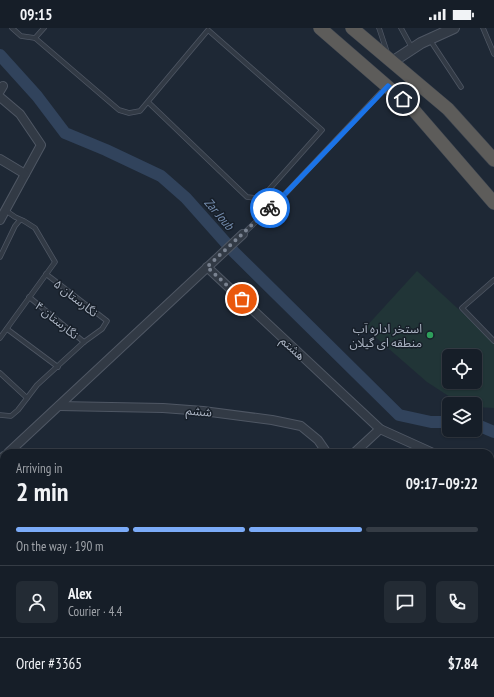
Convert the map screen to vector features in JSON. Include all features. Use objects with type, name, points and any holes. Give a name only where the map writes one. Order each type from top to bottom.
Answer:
[{"type":"highway","points":[[320,28],[388,86],[419,115],[494,202]]},
{"type":"highway","points":[[352,28],[448,109],[494,160]]},
{"type":"street","points":[[392,62],[429,39],[454,28]]},
{"type":"street","points":[[0,97],[20,114],[41,145],[3,209],[0,220]]},
{"type":"street","points":[[0,159],[25,174]]},
{"type":"street","points":[[12,449],[242,234]]},
{"type":"street","name":"هشتم","points":[[209,265],[380,429],[424,449]]},
{"type":"street","name":"ششم","points":[[59,406],[163,408],[203,411],[272,420],[301,426],[318,440],[324,449]]},
{"type":"street","points":[[358,449],[380,429]]},
{"type":"lane","points":[[12,28],[21,36],[35,38],[119,110],[129,113],[140,111],[208,29],[322,130],[266,193],[256,198],[246,197],[148,102]]},
{"type":"lane","points":[[35,38],[44,28]]},
{"type":"lane","points":[[379,28],[392,62]]},
{"type":"lane","points":[[401,28],[412,49]]},
{"type":"lane","points":[[483,28],[494,54]]},
{"type":"lane","points":[[429,39],[461,87]]},
{"type":"lane","points":[[242,234],[285,194],[388,86]]},
{"type":"lane","points":[[0,338],[55,262],[35,228],[3,209]]},
{"type":"lane","points":[[0,256],[15,226],[20,220]]},
{"type":"lane","name":"نگارستان ۵","points":[[46,274],[107,321],[102,329],[84,342]]},
{"type":"lane","points":[[494,280],[462,308],[494,341]]},
{"type":"lane","name":"نگارستان ۴","points":[[29,297],[84,342]]},
{"type":"lane","points":[[7,329],[58,367]]},
{"type":"lane","points":[[0,415],[11,416],[18,410],[37,386],[84,342]]},
{"type":"lane","points":[[0,373],[27,398]]},
{"type":"green space","name":"استخر اداره آب منطقه ای گیلان","points":[[417,271],[494,342],[494,408],[482,407],[482,397],[450,397],[427,382],[365,328]]},
{"type":"waterway","name":"Zar Joub","points":[[0,55],[37,96],[65,133],[106,150],[161,176],[186,198],[234,252],[399,415],[431,422],[442,422]]},
{"type":"waterway","name":"Zar Joub","points":[[482,427],[494,432]]},
{"type":"way so far","points":[[242,299],[207,267],[270,208]]},
{"type":"place","name":"استخر اداره آب منطقه ای گیلان","points":[[430,335]]},
{"type":"route","points":[[270,208],[388,86],[403,99]]}]
